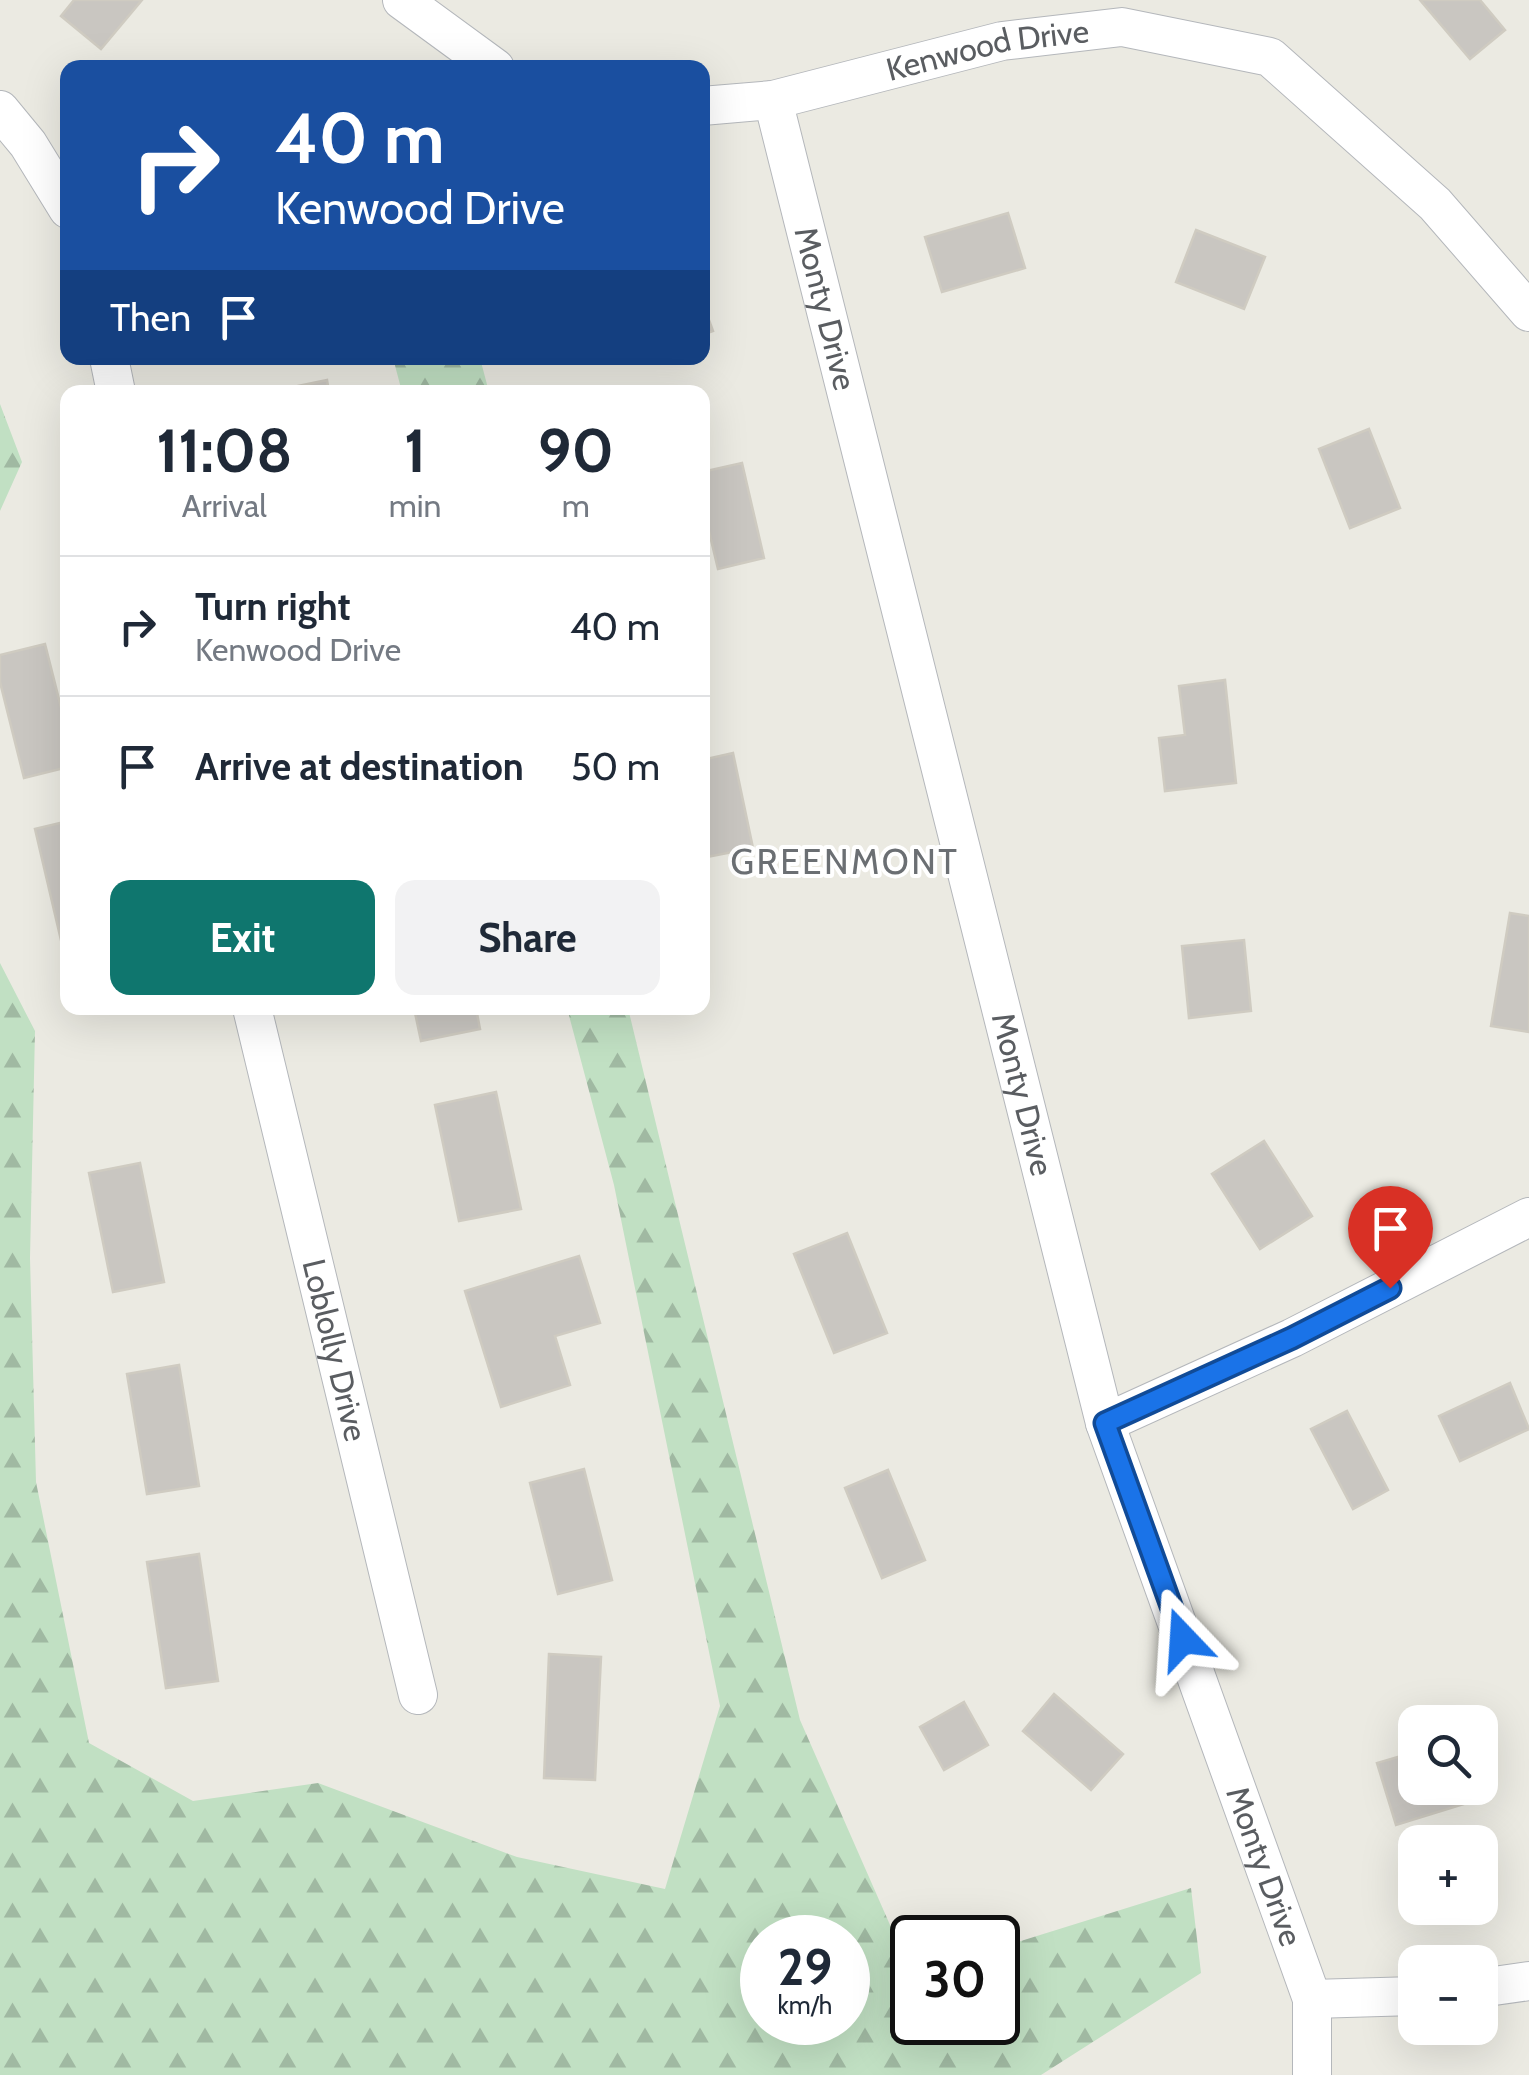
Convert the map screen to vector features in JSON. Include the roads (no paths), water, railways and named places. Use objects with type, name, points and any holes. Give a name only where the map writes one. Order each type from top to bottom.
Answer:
[{"type":"street","points":[[402,0],[484,60]]},
{"type":"street","name":"Kenwood Drive","points":[[710,105],[773,100],[1002,42],[1122,27],[1270,57],[1435,204],[1529,312]]},
{"type":"street","name":"Monty Drive","points":[[773,100],[1105,1423],[1312,1999],[1312,2075]]},
{"type":"street","points":[[0,110],[28,144],[60,196]]},
{"type":"street","name":"Loblolly Drive","points":[[254,1015],[418,1695]]},
{"type":"street","points":[[1105,1423],[1292,1338],[1529,1218]]},
{"type":"street","points":[[1498,1986],[1529,1982]]},
{"type":"street","points":[[1312,1999],[1398,1996]]},
{"type":"district","name":"GREENMONT","points":[[845,862]]}]
